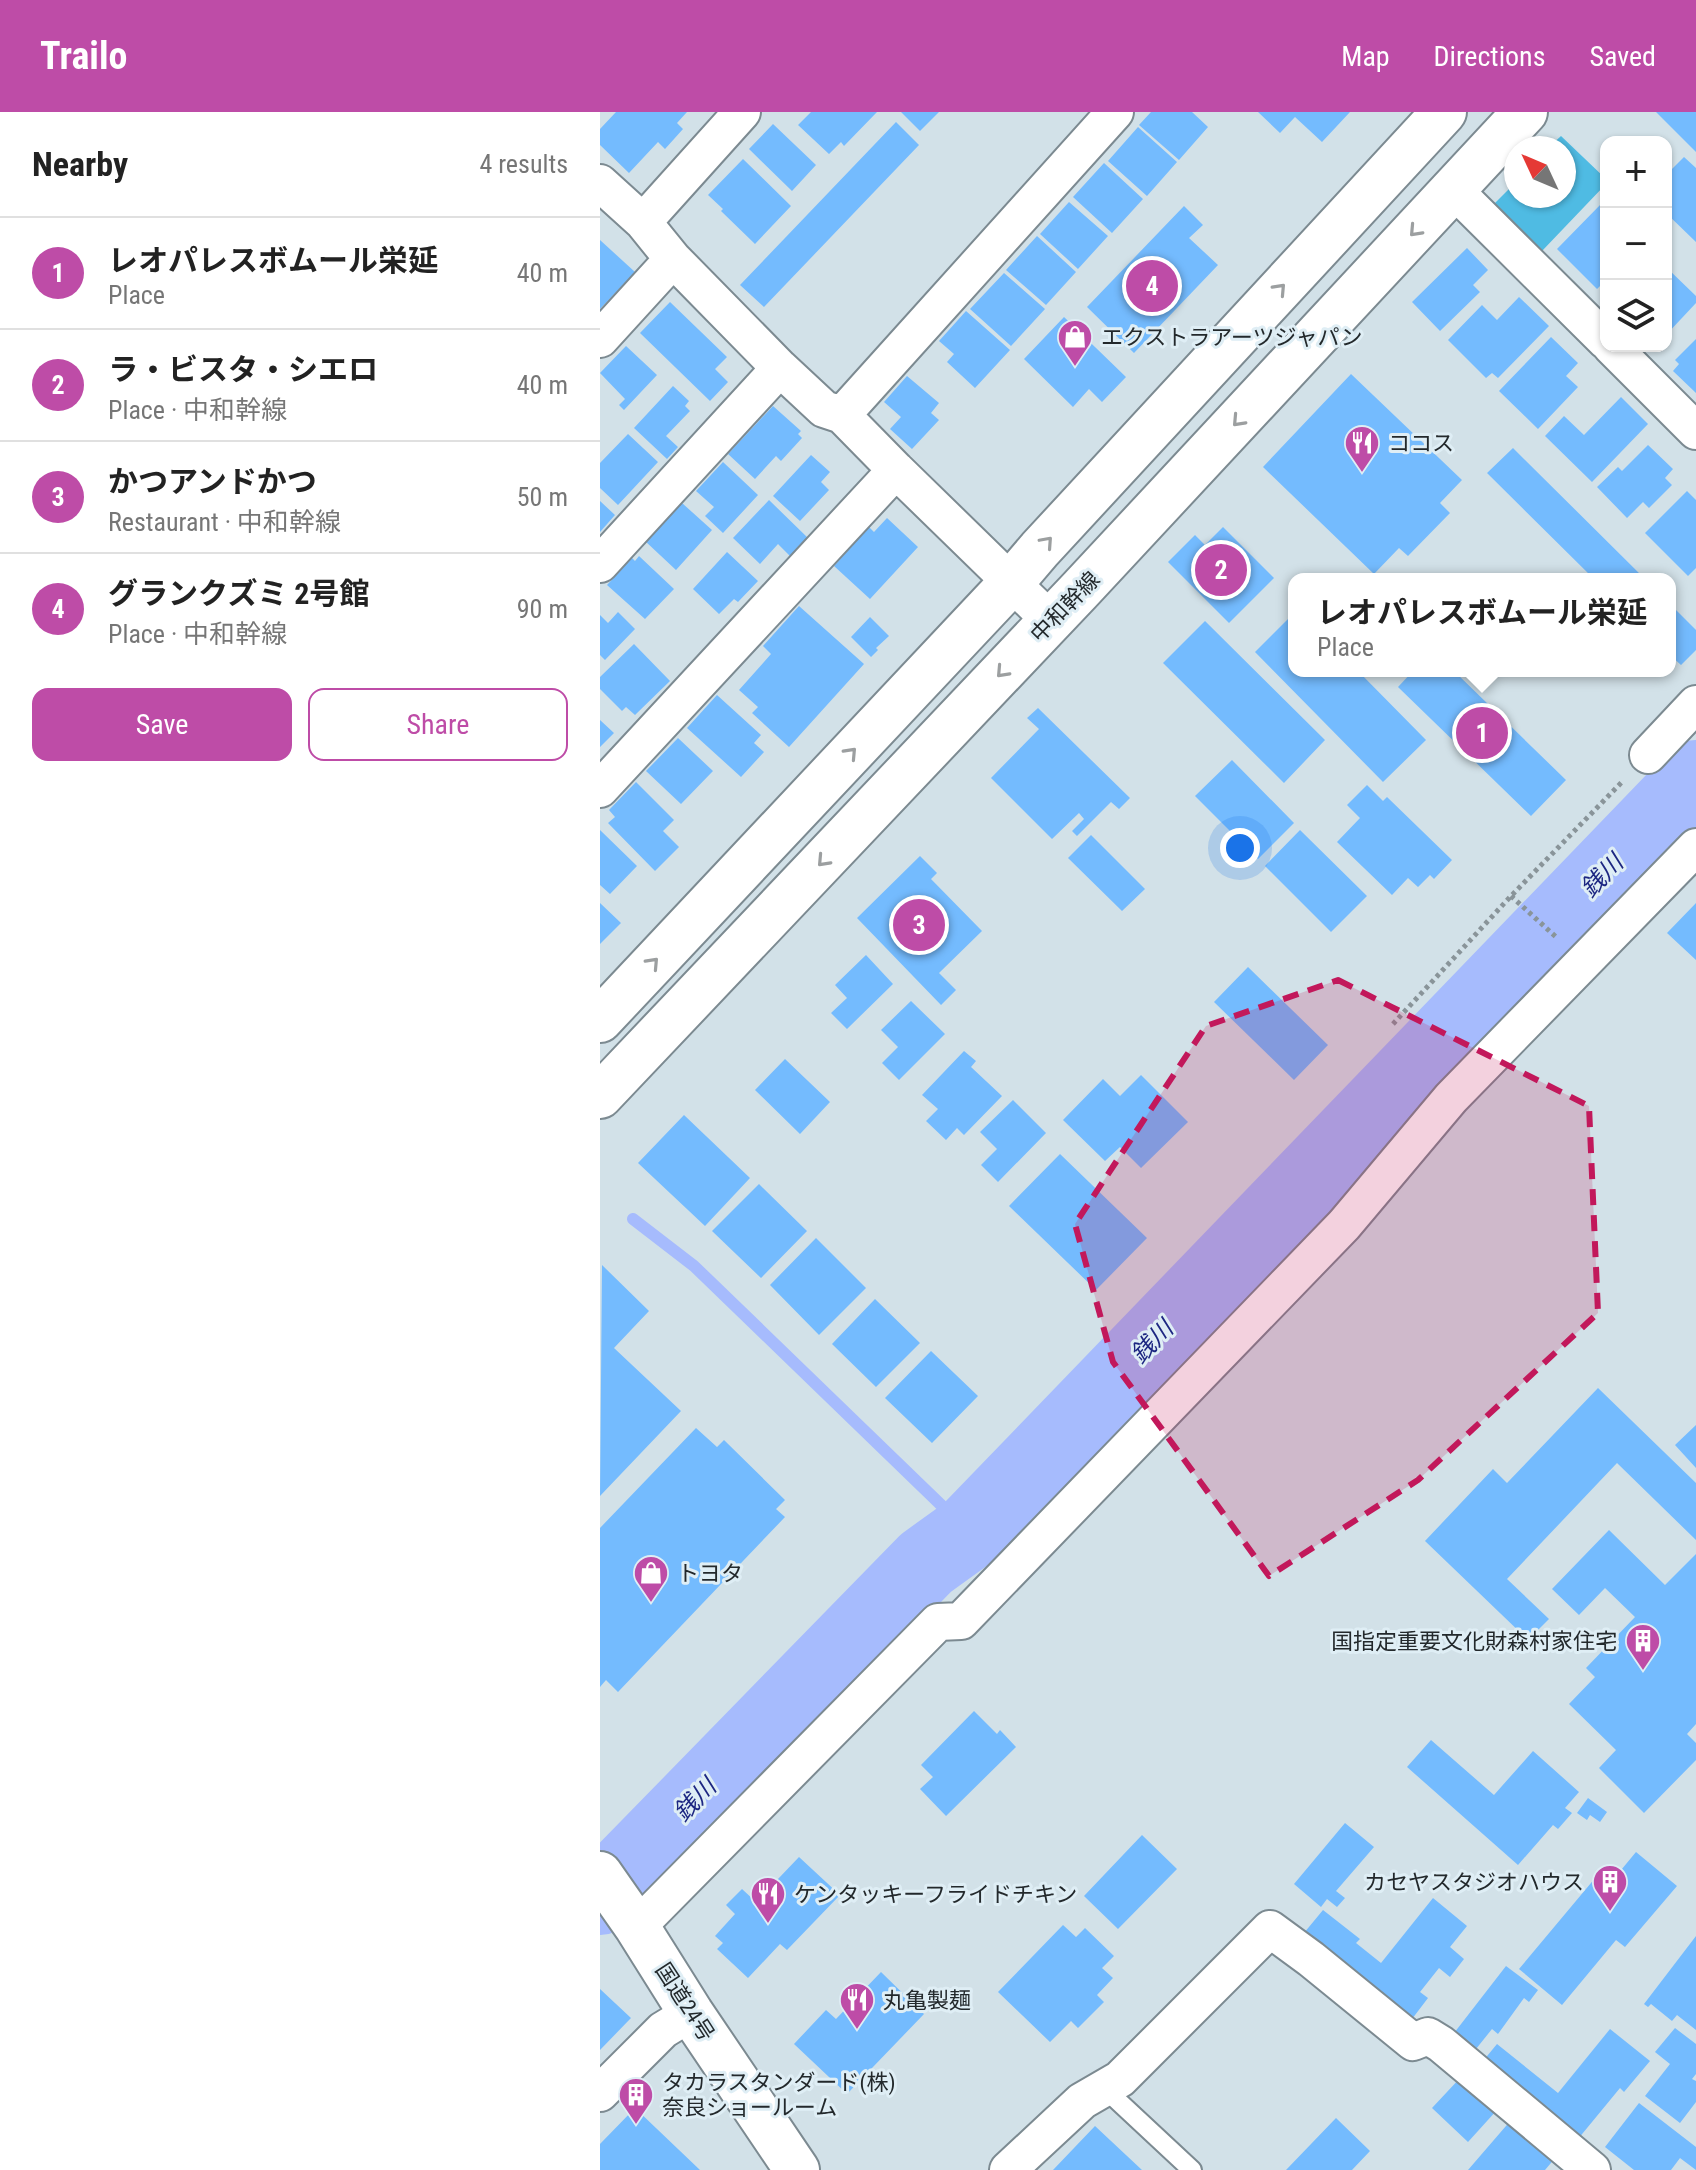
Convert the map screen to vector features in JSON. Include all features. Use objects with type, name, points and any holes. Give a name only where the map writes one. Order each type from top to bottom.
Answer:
[{"type":"main road","points":[[601,1016],[1011,583],[1444,112]]},
{"type":"main road","name":"中和幹線","points":[[600,1096],[1051,621],[1525,112]]},
{"type":"main road","name":"国道24号","points":[[600,1874],[797,2170]]},
{"type":"street","points":[[643,222],[742,112]]},
{"type":"street","points":[[842,415],[1115,112]]},
{"type":"street","points":[[600,183],[643,222],[673,259],[780,368],[824,409],[842,415],[1051,621]]},
{"type":"street","points":[[1453,189],[1600,335]]},
{"type":"street","points":[[600,339],[673,259]]},
{"type":"street","points":[[1617,352],[1696,431]]},
{"type":"street","points":[[600,564],[780,368]]},
{"type":"street","points":[[600,789],[896,470]]},
{"type":"street","points":[[1648,755],[1696,704]]},
{"type":"street","points":[[634,1922],[938,1622],[961,1621],[972,1610],[1344,1225],[1451,1098],[1696,847]]},
{"type":"street","points":[[1008,2170],[1082,2101],[1120,2079],[1270,1929],[1413,2042],[1428,2036],[1441,2044],[1592,2170]]},
{"type":"street","points":[[600,2093],[663,2030],[691,2013]]},
{"type":"lane","points":[[1104,2088],[1192,2170]]},
{"type":"path","points":[[1393,1024],[1511,896],[1648,755]]},
{"type":"path","points":[[1511,896],[1564,945]]},
{"type":"highlighted area","points":[[1338,980],[1589,1106],[1598,1313],[1418,1480],[1269,1576],[1113,1362],[1075,1224],[1206,1026]]},
{"type":"shaded area","points":[[1576,150],[1600,173],[1600,190],[1542,251],[1492,206],[1504,194],[1504,208],[1576,208]]},
{"type":"building","points":[[616,112],[687,112],[677,123],[683,129],[665,149],[658,142],[629,173],[600,145],[600,129]]},
{"type":"building","points":[[811,112],[877,112],[844,146],[841,142],[829,154],[798,125]]},
{"type":"building","points":[[901,112],[939,112],[920,131]]},
{"type":"building","points":[[1151,112],[1192,112],[1208,127],[1179,160],[1139,125]]},
{"type":"building","points":[[1258,112],[1350,112],[1322,142],[1295,117],[1280,133]]},
{"type":"building","points":[[1656,112],[1696,112],[1696,152]]},
{"type":"building","points":[[896,122],[919,145],[764,307],[740,285]]},
{"type":"building","points":[[773,124],[816,165],[792,191],[749,149]]},
{"type":"building","points":[[1138,127],[1177,162],[1147,196],[1108,161]]},
{"type":"building","points":[[1684,157],[1696,168],[1696,242],[1672,219],[1672,169]]},
{"type":"building","points":[[743,159],[791,206],[755,244],[708,195]]},
{"type":"building","points":[[1104,163],[1143,199],[1112,233],[1073,197]]},
{"type":"building","points":[[1069,202],[1108,236],[1078,269],[1040,234]]},
{"type":"building","points":[[1600,205],[1600,286],[1597,289],[1557,249]]},
{"type":"building","points":[[1184,206],[1203,225],[1189,238],[1218,265],[1134,353],[1087,307]]},
{"type":"building","points":[[1037,236],[1076,272],[1046,305],[1006,270]]},
{"type":"building","points":[[600,240],[635,272],[600,309]]},
{"type":"building","points":[[1467,248],[1488,270],[1473,285],[1480,292],[1440,331],[1412,302]]},
{"type":"building","points":[[1004,273],[1045,309],[1011,346],[970,309]]},
{"type":"building","points":[[1672,273],[1696,296],[1696,303],[1672,329]]},
{"type":"building","points":[[1519,297],[1549,326],[1498,378],[1492,373],[1486,378],[1448,340],[1482,305],[1497,320]]},
{"type":"building","points":[[670,302],[727,357],[715,369],[728,382],[710,401],[640,333]]},
{"type":"building","points":[[966,311],[1010,350],[975,388],[947,362],[954,354],[939,341]]},
{"type":"building","name":"エクストラアーツジャパン","points":[[1064,317],[1126,377],[1102,402],[1089,389],[1073,407],[1024,359]]},
{"type":"building","points":[[1551,337],[1578,363],[1566,376],[1578,387],[1538,429],[1499,391]]},
{"type":"building","points":[[1696,339],[1696,393],[1673,371],[1679,364],[1675,360]]},
{"type":"building","points":[[626,346],[657,375],[624,410],[619,405],[625,399],[600,373]]},
{"type":"building","name":"ココス","points":[[1351,374],[1462,480],[1440,503],[1450,513],[1408,556],[1399,548],[1373,573],[1263,467]]},
{"type":"building","points":[[907,376],[939,403],[931,413],[939,420],[912,449],[890,429],[901,417],[884,402]]},
{"type":"building","points":[[673,386],[689,401],[685,406],[690,411],[666,436],[678,447],[667,459],[634,428]]},
{"type":"building","points":[[1621,397],[1648,424],[1592,482],[1545,436],[1564,416],[1584,435]]},
{"type":"building","points":[[773,406],[801,431],[798,434],[802,438],[781,461],[776,456],[755,479],[728,454]]},
{"type":"building","points":[[628,434],[658,462],[618,505],[600,488],[600,463]]},
{"type":"building","points":[[1648,445],[1673,469],[1665,478],[1672,485],[1649,508],[1643,502],[1627,518],[1597,487],[1618,467],[1622,471]]},
{"type":"building","points":[[1513,448],[1639,573],[1588,573],[1487,473]]},
{"type":"building","points":[[811,455],[830,472],[821,482],[829,490],[800,521],[773,496]]},
{"type":"building","points":[[723,462],[758,495],[723,533],[705,516],[714,507],[696,491]]},
{"type":"building","points":[[1687,491],[1696,500],[1696,568],[1688,576],[1645,533]]},
{"type":"building","points":[[769,500],[808,538],[790,556],[778,544],[760,564],[733,538]]},
{"type":"building","points":[[600,501],[615,515],[600,532]]},
{"type":"building","points":[[682,503],[712,530],[676,570],[645,541]]},
{"type":"building","points":[[887,518],[918,547],[870,599],[834,566],[869,527],[874,532]]},
{"type":"building","points":[[1223,527],[1274,578],[1229,623],[1168,562],[1195,535],[1205,545]]},
{"type":"building","points":[[727,552],[758,581],[738,602],[734,599],[719,614],[693,589]]},
{"type":"building","points":[[639,556],[674,589],[645,619],[607,585],[632,558],[635,561]]},
{"type":"building","points":[[799,606],[864,664],[789,747],[752,713],[758,707],[739,690],[771,654],[763,646]]},
{"type":"building","points":[[1676,610],[1696,630],[1696,650],[1681,665],[1676,660]]},
{"type":"building","points":[[618,612],[635,629],[605,660],[600,655],[600,615],[608,623]]},
{"type":"building","points":[[870,617],[889,636],[871,657],[851,637]]},
{"type":"building","points":[[1288,619],[1288,677],[1364,677],[1426,740],[1383,782],[1255,652]]},
{"type":"building","points":[[1205,621],[1325,740],[1284,783],[1163,663]]},
{"type":"building","points":[[634,644],[670,681],[635,715],[626,707],[622,711],[600,689],[600,677]]},
{"type":"building","points":[[1407,677],[1460,677],[1566,780],[1531,816],[1398,687]]},
{"type":"building","points":[[717,695],[761,735],[754,743],[764,752],[741,777],[687,728]]},
{"type":"building","points":[[1038,708],[1130,798],[1119,809],[1111,802],[1077,836],[1072,831],[1084,819],[1079,813],[1052,839],[991,778],[1039,729],[1027,718]]},
{"type":"building","points":[[600,720],[614,733],[600,747]]},
{"type":"building","points":[[678,738],[713,771],[681,804],[646,771]]},
{"type":"building","points":[[1232,760],[1294,823],[1258,859],[1195,796]]},
{"type":"building","points":[[636,782],[674,820],[663,831],[679,847],[655,871],[608,823],[615,817],[609,810]]},
{"type":"building","points":[[1367,785],[1383,801],[1387,797],[1452,860],[1434,879],[1430,875],[1418,887],[1408,878],[1392,895],[1337,842],[1360,818],[1347,805]]},
{"type":"building","points":[[600,830],[637,866],[610,894],[600,885]]},
{"type":"building","points":[[1300,830],[1367,896],[1331,932],[1265,866]]},
{"type":"building","points":[[1091,835],[1145,889],[1122,911],[1068,858]]},
{"type":"building","points":[[920,856],[937,873],[931,879],[982,931],[939,973],[956,990],[941,1005],[857,918]]},
{"type":"building","points":[[600,903],[621,923],[600,944]]},
{"type":"building","points":[[1696,903],[1696,960],[1667,933]]},
{"type":"building","points":[[866,955],[893,984],[847,1029],[831,1013],[847,998],[835,985]]},
{"type":"building","points":[[1248,967],[1328,1045],[1294,1080],[1214,1002]]},
{"type":"building","points":[[911,1001],[945,1034],[899,1080],[882,1063],[898,1047],[881,1030]]},
{"type":"building","points":[[964,1051],[976,1061],[971,1067],[1002,1096],[964,1135],[957,1128],[946,1140],[926,1121],[938,1109],[922,1095]]},
{"type":"building","points":[[785,1059],[830,1102],[800,1134],[755,1090]]},
{"type":"building","points":[[1141,1075],[1188,1122],[1141,1168],[1120,1147],[1105,1161],[1063,1120],[1103,1079],[1120,1096]]},
{"type":"building","points":[[1013,1100],[1046,1133],[998,1182],[981,1165],[997,1149],[980,1132]]},
{"type":"building","points":[[684,1115],[750,1178],[705,1226],[638,1163]]},
{"type":"building","points":[[1060,1154],[1147,1238],[1096,1290],[1009,1206]]},
{"type":"building","points":[[759,1184],[807,1231],[761,1278],[712,1231]]},
{"type":"building","points":[[816,1238],[866,1288],[819,1335],[770,1285]]},
{"type":"building","points":[[602,1265],[649,1311],[614,1348],[681,1411],[600,1496]]},
{"type":"building","points":[[875,1299],[920,1343],[876,1387],[832,1344]]},
{"type":"building","points":[[931,1351],[978,1396],[932,1443],[885,1398]]},
{"type":"building","points":[[1598,1388],[1696,1483],[1696,1540],[1617,1463],[1507,1579],[1549,1619],[1528,1640],[1425,1541],[1493,1469],[1507,1483]]},
{"type":"building","points":[[1696,1425],[1696,1468],[1675,1445]]},
{"type":"building","name":"トヨタ","points":[[696,1428],[717,1447],[724,1440],[785,1500],[776,1509],[785,1517],[618,1692],[606,1680],[600,1687],[600,1528]]},
{"type":"building","name":"国指定重要文化財森村家住宅","points":[[1609,1530],[1665,1585],[1696,1554],[1696,1724],[1687,1734],[1696,1743],[1696,1760],[1644,1813],[1599,1768],[1616,1750],[1569,1704],[1595,1677],[1586,1668],[1635,1617],[1605,1588],[1579,1615],[1552,1589]]},
{"type":"building","points":[[974,1711],[997,1734],[1000,1730],[1016,1747],[946,1816],[920,1789],[933,1777],[921,1765]]},
{"type":"building","points":[[1431,1740],[1494,1795],[1533,1751],[1579,1792],[1565,1808],[1572,1813],[1558,1829],[1553,1825],[1518,1865],[1407,1767]]},
{"type":"building","points":[[1588,1798],[1607,1812],[1600,1822],[1590,1815],[1587,1820],[1577,1813]]},
{"type":"building","points":[[1345,1823],[1374,1847],[1336,1891],[1345,1898],[1337,1907],[1327,1899],[1321,1907],[1294,1884]]},
{"type":"building","points":[[1142,1835],[1177,1869],[1118,1929],[1084,1896]]},
{"type":"building","name":"カセヤスタジオハウス","points":[[1636,1852],[1677,1886],[1625,1947],[1616,1940],[1562,2005],[1519,1969],[1596,1877],[1607,1887]]},
{"type":"building","name":"ケンタッキーフライドチキン","points":[[799,1857],[840,1895],[787,1950],[780,1944],[748,1978],[717,1949],[723,1943],[715,1936],[735,1914],[726,1905],[742,1889],[756,1902]]},
{"type":"building","points":[[1433,1898],[1467,1926],[1450,1947],[1464,1959],[1450,1977],[1439,1968],[1420,1992],[1428,1998],[1412,2019],[1304,1933],[1323,1910],[1360,1939],[1356,1943],[1381,1963]]},
{"type":"building","points":[[1063,1925],[1076,1937],[1085,1928],[1114,1956],[1102,1968],[1113,1978],[1097,1995],[1104,2002],[1078,2028],[1071,2021],[1050,2042],[998,1992]]},
{"type":"building","points":[[1696,1936],[1696,2030],[1677,2015],[1672,2021],[1651,2004],[1648,2007],[1644,2004]]},
{"type":"building","points":[[1506,1966],[1538,1990],[1529,2002],[1524,1998],[1498,2034],[1492,2029],[1472,2054],[1451,2037]]},
{"type":"building","name":"丸亀製麺","points":[[881,1972],[924,2014],[847,2094],[794,2044],[826,2010],[836,2019]]},
{"type":"building","points":[[600,1989],[631,2018],[600,2050]]},
{"type":"building","points":[[1675,2028],[1696,2044],[1696,2074],[1692,2079],[1696,2081],[1696,2102],[1680,2123],[1645,2096],[1670,2064],[1655,2052]]},
{"type":"building","points":[[1610,2029],[1650,2061],[1624,2092],[1620,2088],[1578,2139],[1483,2061],[1497,2044],[1558,2093]]},
{"type":"building","points":[[1461,2077],[1497,2110],[1468,2142],[1432,2108]]},
{"type":"building","points":[[1639,2103],[1696,2147],[1696,2170],[1680,2158],[1671,2170],[1634,2170],[1605,2147]]},
{"type":"building","name":"タカラスタンダード(株) 奈良ショールーム","points":[[635,2108],[700,2170],[600,2170],[600,2144]]},
{"type":"building","points":[[1336,2118],[1370,2151],[1352,2170],[1286,2170]]},
{"type":"building","points":[[1512,2119],[1556,2157],[1545,2170],[1468,2170]]},
{"type":"building","points":[[1095,2126],[1142,2170],[1053,2170]]},
{"type":"waterway","name":"銭川","points":[[600,1897],[926,1563],[969,1532],[1696,778]]},
{"type":"waterway","points":[[633,1219],[694,1266],[969,1532]]},
{"type":"place","name":"グランクズミ 2号館","points":[[1152,286]]},
{"type":"place","name":"エクストラアーツジャパン","points":[[1075,368]]},
{"type":"place","name":"ココス","points":[[1362,474]]},
{"type":"place","name":"ラ・ビスタ・シエロ","points":[[1221,570]]},
{"type":"place","name":"レオパレスボムール栄延","points":[[1482,733]]},
{"type":"place","name":"かつアンドかつ","points":[[919,925]]},
{"type":"place","name":"トヨタ","points":[[651,1604]]},
{"type":"place","name":"国指定重要文化財森村家住宅","points":[[1643,1672]]},
{"type":"place","name":"カセヤスタジオハウス","points":[[1610,1913]]},
{"type":"place","name":"ケンタッキーフライドチキン","points":[[768,1925]]},
{"type":"place","name":"丸亀製麺","points":[[857,2031]]},
{"type":"place","name":"タカラスタンダード(株) 奈良ショールーム","points":[[636,2126]]}]
